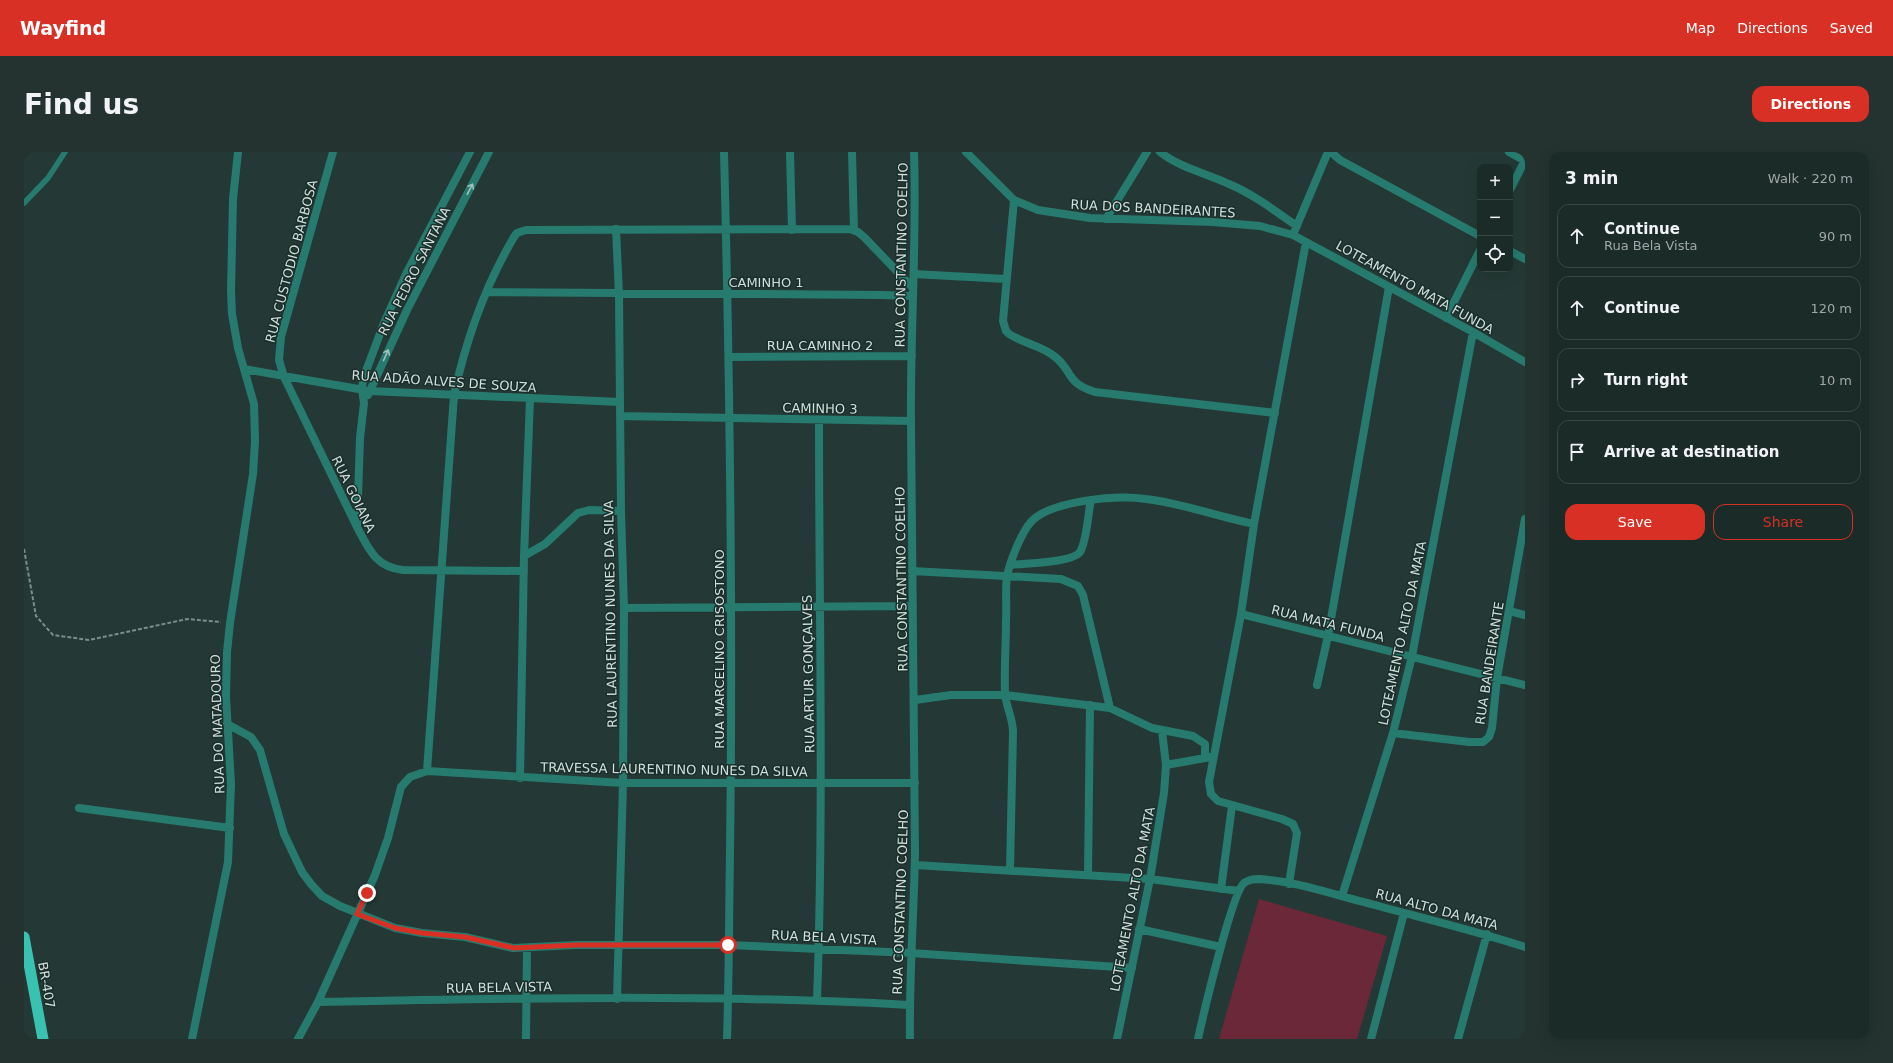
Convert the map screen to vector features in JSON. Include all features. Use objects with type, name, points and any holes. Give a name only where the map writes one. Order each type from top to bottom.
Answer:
[{"type":"highway","name":"BR-407","points":[[24,937],[43,1039]]},
{"type":"street","name":"RUA DO MATADOURO","points":[[192,1039],[228,862],[231,784],[227,724],[226,665],[230,623],[255,453],[254,404],[244,369],[232,314],[231,244],[238,152]]},
{"type":"street","name":"RUA CUSTODIO BARBOSA","points":[[284,377],[279,360],[281,337],[333,152]]},
{"type":"street","name":"RUA PEDRO SANTANA","points":[[366,390],[363,379],[392,305],[407,272],[470,152]]},
{"type":"street","name":"RUA PEDRO SANTANA","points":[[357,527],[360,438],[366,390],[489,152]]},
{"type":"street","name":"RUA MARCELINO CRISOSTONO","points":[[724,152],[729,357],[732,606],[728,1000]]},
{"type":"street","points":[[790,152],[792,230]]},
{"type":"street","points":[[852,152],[854,230]]},
{"type":"street","name":"RUA CONSTANTINO COELHO","points":[[910,1039],[910,953],[915,865],[915,700],[911,421],[912,288],[914,274],[914,152]]},
{"type":"street","points":[[966,152],[1014,200],[1003,321],[1006,331],[1009,334],[1052,354],[1062,364],[1072,380],[1085,389],[1102,393],[1275,413]]},
{"type":"street","points":[[1106,219],[1147,152]]},
{"type":"street","points":[[1160,152],[1180,165],[1230,184],[1248,193],[1297,226]]},
{"type":"street","points":[[1293,235],[1329,152],[1340,160],[1477,234]]},
{"type":"street","points":[[1509,152],[1525,160],[1513,184]]},
{"type":"street","name":"RUA DOS BANDEIRANTES","points":[[1014,200],[1032,208],[1053,214],[1106,219],[1213,222],[1260,226],[1293,235]]},
{"type":"street","points":[[427,771],[454,395],[463,354],[487,292],[514,237],[521,231],[616,229],[854,230],[864,237],[912,288]]},
{"type":"street","name":"RUA LAURENTINO NUNES DA SILVA","points":[[616,229],[619,294],[621,511],[624,608],[624,783],[618,999]]},
{"type":"street","name":"LOTEAMENTO MATA FUNDA","points":[[1293,235],[1473,332],[1525,362]]},
{"type":"street","points":[[1289,884],[1297,833],[1293,824],[1282,819],[1218,801],[1211,794],[1209,782],[1210,757],[1241,614],[1254,524],[1306,242]]},
{"type":"street","points":[[1513,253],[1525,259]]},
{"type":"street","points":[[1446,318],[1477,256]]},
{"type":"street","points":[[914,274],[1006,279]]},
{"type":"street","points":[[1317,685],[1328,636],[1389,287]]},
{"type":"street","name":"CAMINHO 1","points":[[487,292],[912,296]]},
{"type":"street","name":"LOTEAMENTO ALTO DA MATA","points":[[1342,896],[1393,733],[1412,656],[1473,332]]},
{"type":"street","name":"RUA CAMINHO 2","points":[[729,357],[912,356]]},
{"type":"street","name":"RUA ADÃO ALVES DE SOUZA","points":[[244,369],[366,390],[530,399],[620,402]]},
{"type":"street","name":"RUA GOIANA","points":[[284,377],[357,527],[373,555],[386,566],[404,570],[524,571]]},
{"type":"street","points":[[520,778],[524,556],[530,399]]},
{"type":"street","name":"CAMINHO 3","points":[[620,416],[911,421]]},
{"type":"street","name":"RUA ARTUR GONÇALVES","points":[[817,1000],[822,784],[819,607],[819,420]]},
{"type":"street","points":[[1010,870],[1014,732],[1005,695],[1007,575],[1023,534],[1030,523],[1036,517],[1050,510],[1105,497],[1144,498],[1254,524]]},
{"type":"street","points":[[1011,565],[1065,559],[1077,555],[1082,548],[1091,500]]},
{"type":"street","points":[[524,556],[545,544],[578,513],[589,510],[621,511]]},
{"type":"street","name":"RUA BANDEIRANTE","points":[[1393,733],[1478,743],[1486,740],[1492,728],[1497,678],[1525,519]]},
{"type":"street","points":[[912,571],[1007,575],[1061,579],[1074,583],[1081,590],[1110,708]]},
{"type":"street","points":[[624,608],[732,606],[913,606]]},
{"type":"street","points":[[1509,611],[1525,615]]},
{"type":"street","name":"RUA MATA FUNDA","points":[[1241,614],[1525,685]]},
{"type":"street","points":[[915,700],[951,695],[1005,695],[1110,708],[1152,728],[1193,736],[1202,741],[1210,757]]},
{"type":"street","points":[[1088,875],[1090,705]]},
{"type":"street","name":"RUA BELA VISTA","points":[[227,724],[250,737],[260,750],[280,822],[302,872],[322,896],[357,914],[395,928],[408,931],[465,937],[502,946],[527,949],[562,945],[728,945],[910,953],[1132,968]]},
{"type":"street","name":"LOTEAMENTO ALTO DA MATA","points":[[1117,1038],[1150,879],[1164,793],[1166,765],[1162,731]]},
{"type":"street","points":[[1166,765],[1210,757]]},
{"type":"street","name":"TRAVESSA LAURENTINO NUNES DA SILVA","points":[[298,1039],[318,1002],[383,853],[401,787],[410,776],[427,771],[520,778],[624,783],[915,783]]},
{"type":"street","points":[[1221,889],[1232,806]]},
{"type":"street","points":[[79,808],[230,828]]},
{"type":"street","points":[[915,865],[1150,879],[1239,891]]},
{"type":"street","points":[[1198,1039],[1221,947],[1239,891],[1245,882],[1257,879],[1289,884],[1342,896]]},
{"type":"street","name":"RUA ALTO DA MATA","points":[[1342,896],[1487,934],[1525,947]]},
{"type":"street","points":[[1371,1039],[1404,913]]},
{"type":"street","points":[[1140,929],[1221,947]]},
{"type":"street","points":[[1458,1039],[1487,934]]},
{"type":"street","points":[[526,1039],[528,998],[527,949]]},
{"type":"street","name":"RUA BELA VISTA","points":[[318,1002],[528,998],[817,1000],[909,1005]]},
{"type":"street","points":[[727,1039],[728,1000]]},
{"type":"lane","points":[[24,203],[48,178],[64,152]]},
{"type":"path","points":[[24,549],[36,616],[53,635],[89,640],[187,619],[230,623]]},
{"type":"shaded area","points":[[1259,899],[1387,936],[1357,1039],[1219,1039]]},
{"type":"route","points":[[367,893],[357,914],[395,928],[408,931],[465,937],[514,948],[527,949],[562,945],[728,945]]}]
